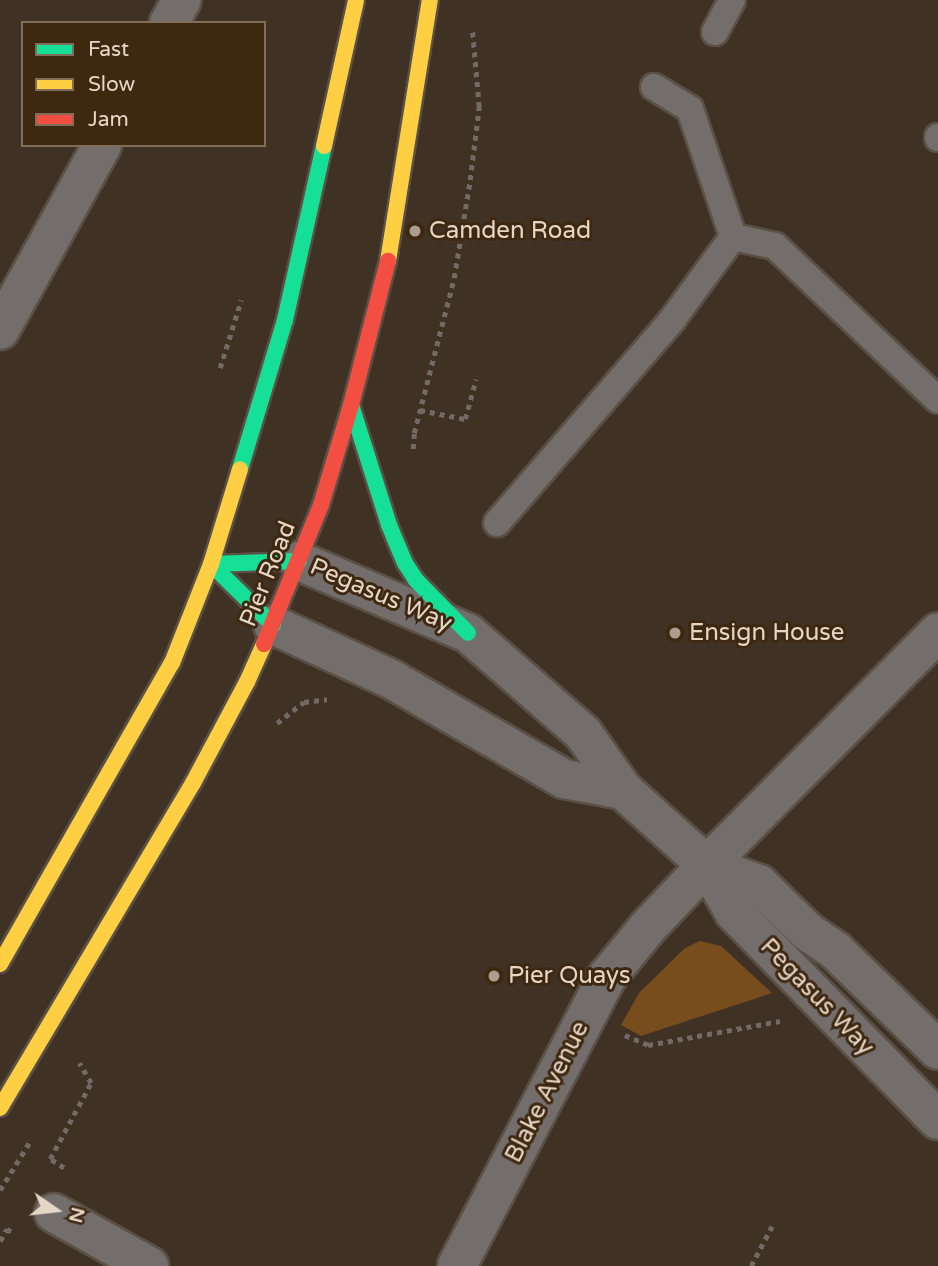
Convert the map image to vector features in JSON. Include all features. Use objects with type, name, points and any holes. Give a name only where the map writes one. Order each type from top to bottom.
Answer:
[{"type":"main road","points":[[0,964],[172,663],[211,564],[285,320],[356,0]]},
{"type":"main road","name":"Pier Road","points":[[0,1108],[193,783],[247,682],[321,505],[351,405],[387,267],[430,0]]},
{"type":"main road","points":[[351,405],[389,525],[405,563],[416,580],[468,633]]},
{"type":"main road","name":"Pegasus Way","points":[[211,564],[299,561]]},
{"type":"main road","points":[[211,564],[273,625]]},
{"type":"street","points":[[170,21],[182,0]]},
{"type":"street","points":[[0,330],[101,147]]},
{"type":"street","name":"Pegasus Way","points":[[299,561],[468,633],[583,733],[623,790],[707,865],[734,912],[938,1120]]},
{"type":"street","points":[[273,625],[391,679],[564,779],[623,790]]},
{"type":"street","points":[[707,865],[938,632]]},
{"type":"street","name":"Pegasus Way","points":[[707,865],[759,884],[808,932],[836,951],[938,1050]]},
{"type":"street","name":"Blake Avenue","points":[[457,1266],[607,977],[648,927],[707,865]]},
{"type":"street","points":[[54,1213],[149,1266]]},
{"type":"lane","points":[[715,32],[732,0]]},
{"type":"lane","points":[[654,87],[690,109],[733,237]]},
{"type":"lane","points":[[733,237],[775,246],[938,400]]},
{"type":"lane","points":[[498,523],[672,320],[733,237]]},
{"type":"path","points":[[413,454],[420,410],[454,278],[472,168],[479,107],[471,18]]},
{"type":"path","points":[[420,410],[465,419],[476,379]]},
{"type":"path","points":[[622,1033],[648,1045],[784,1021]]},
{"type":"path","points":[[50,1159],[91,1083],[79,1063]]},
{"type":"path","points":[[751,1266],[772,1226]]},
{"type":"path","points":[[0,1241],[7,1229]]},
{"type":"shaded area","points":[[700,941],[721,946],[772,993],[641,1036],[621,1025],[639,993],[685,948]]},
{"type":"traffic: fast","points":[[240,469],[285,320],[324,146]]},
{"type":"traffic: fast","points":[[351,405],[389,525],[405,563],[416,580],[468,633]]},
{"type":"traffic: fast","points":[[211,564],[299,561]]},
{"type":"traffic: fast","points":[[211,564],[273,625]]},
{"type":"traffic: slow","points":[[324,146],[356,0]]},
{"type":"traffic: slow","points":[[388,261],[430,0]]},
{"type":"traffic: slow","points":[[0,964],[172,663],[211,564],[240,469]]},
{"type":"traffic: slow","points":[[0,1108],[193,783],[247,682],[264,644]]},
{"type":"traffic: jam","points":[[264,644],[321,505],[351,405],[388,261]]},
{"type":"place","name":"Camden Road","points":[[415,231]]},
{"type":"place","name":"Ensign House","points":[[675,633]]},
{"type":"place","name":"Pier Quays","points":[[494,976]]}]
